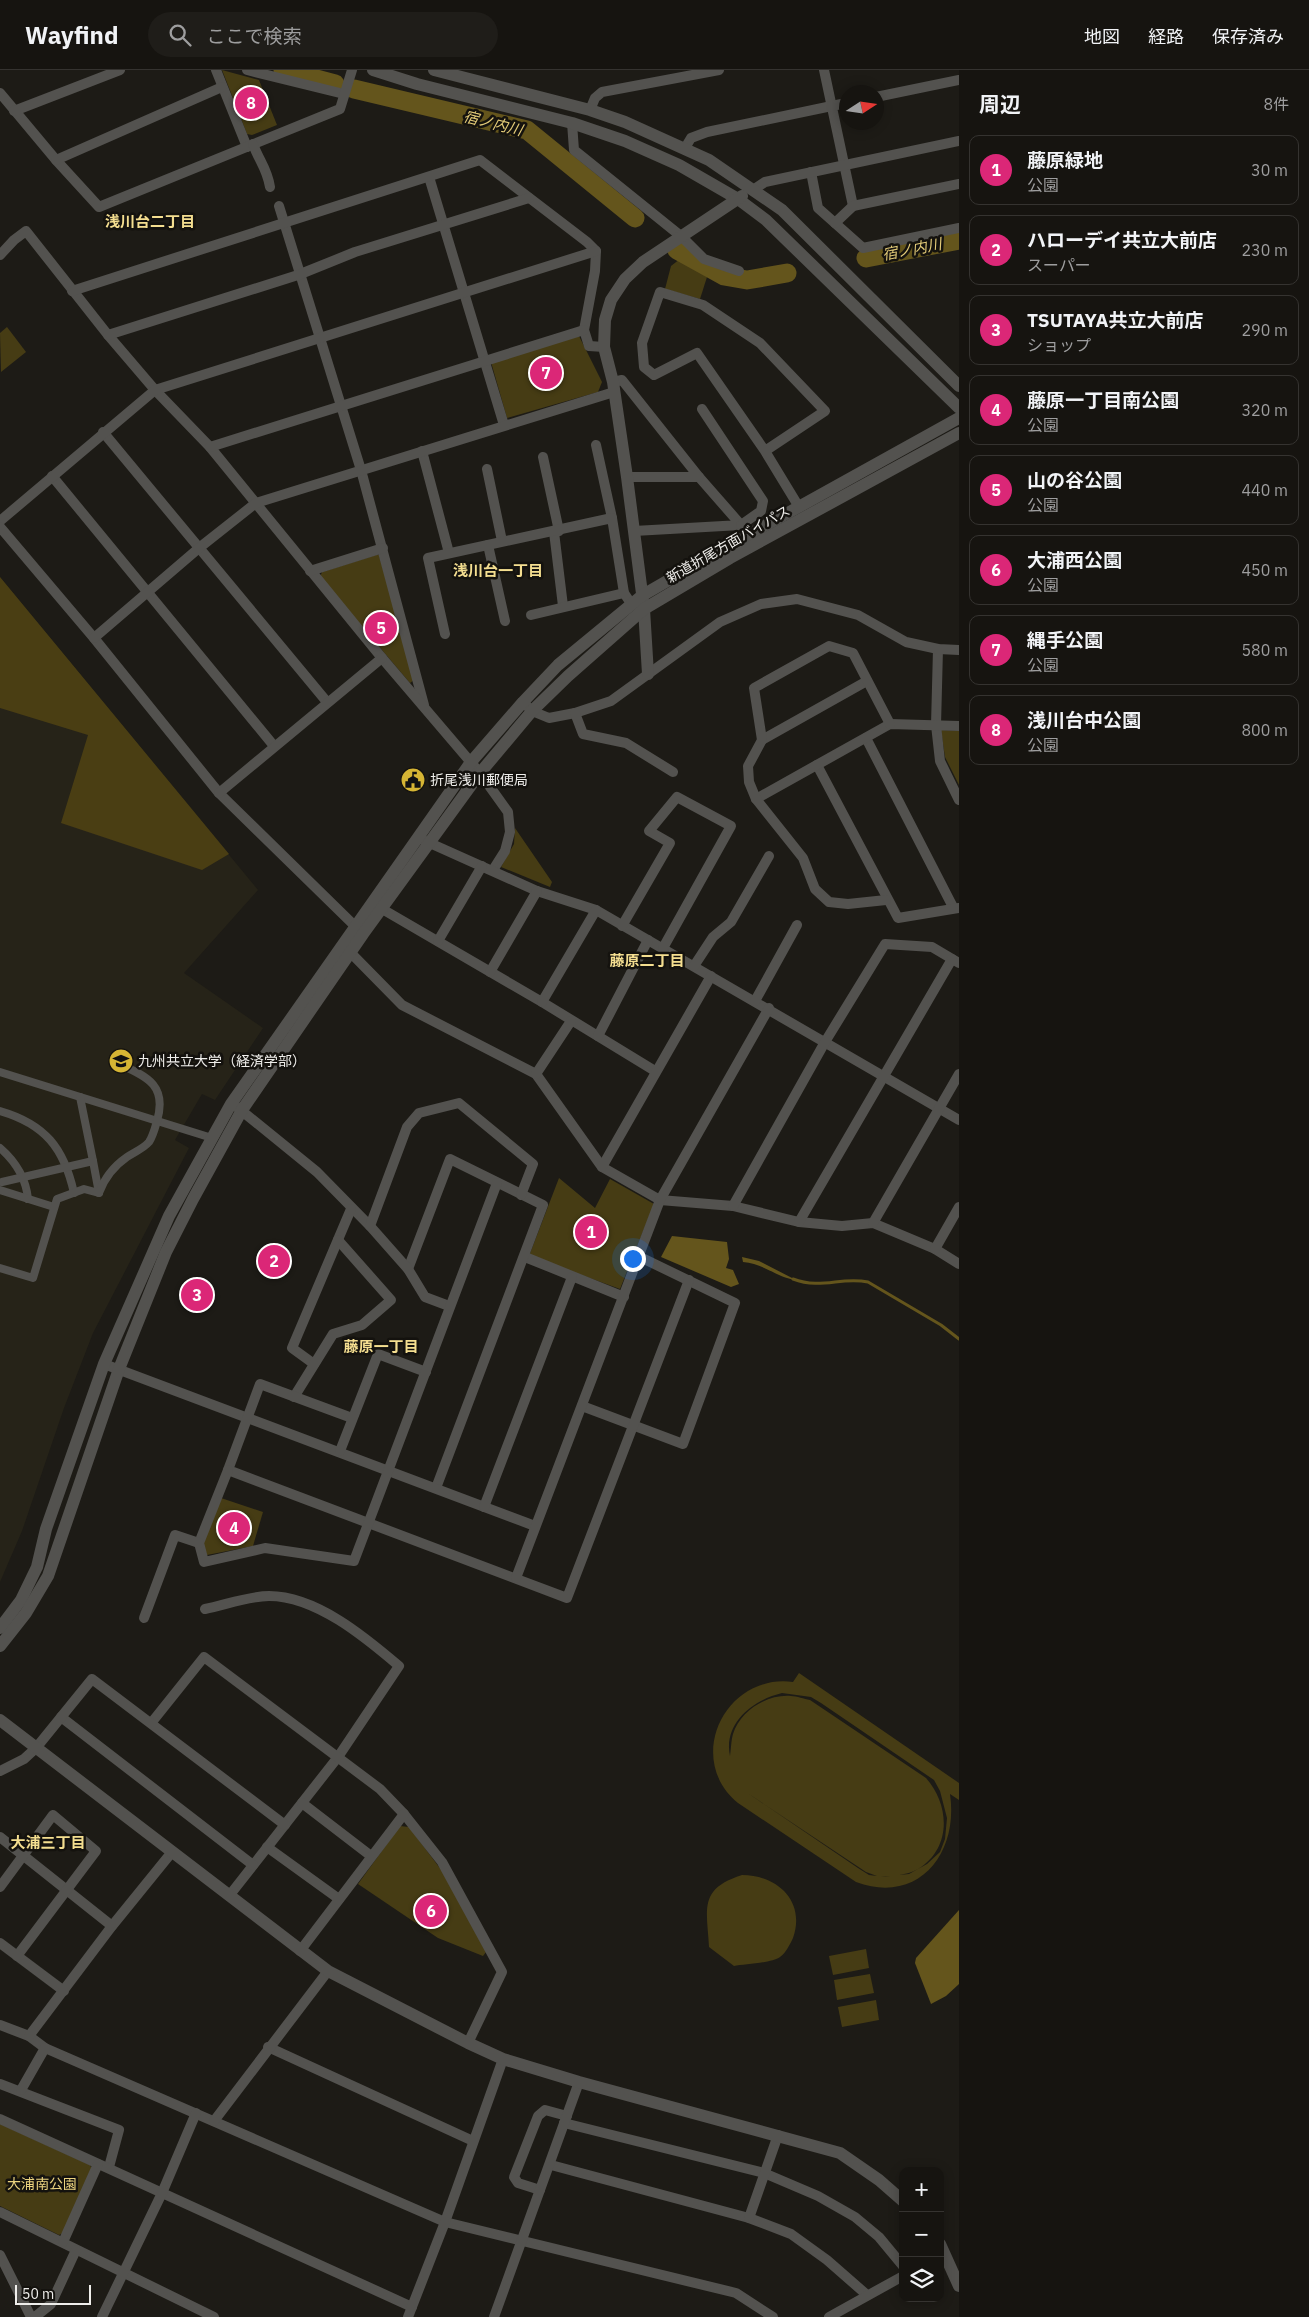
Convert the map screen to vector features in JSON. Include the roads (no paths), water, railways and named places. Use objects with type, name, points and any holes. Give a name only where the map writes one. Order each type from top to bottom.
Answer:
[{"type":"street","points":[[14,111],[120,70]]},
{"type":"street","points":[[216,70],[222,87],[250,145],[266,168],[270,186]]},
{"type":"street","points":[[247,70],[344,94]]},
{"type":"street","points":[[0,93],[56,160],[99,207],[340,109],[352,70]]},
{"type":"street","points":[[372,70],[417,84],[572,123],[653,153],[738,199],[766,220],[959,408]]},
{"type":"street","points":[[434,70],[590,110],[625,122],[709,160],[782,210],[959,386]]},
{"type":"street","points":[[590,110],[595,98],[602,92],[719,70]]},
{"type":"street","points":[[824,70],[853,206]]},
{"type":"street","points":[[884,95],[959,80]]},
{"type":"street","points":[[56,160],[222,87]]},
{"type":"street","points":[[685,148],[692,138],[707,132],[839,104]]},
{"type":"street","points":[[572,123],[574,150],[682,237],[704,259],[739,271]]},
{"type":"street","points":[[648,674],[643,595],[613,387],[604,347],[605,320],[611,300],[625,279],[643,262],[765,182],[959,141]]},
{"type":"street","points":[[72,291],[480,160],[587,242],[596,252],[595,270],[584,330],[589,346],[604,347]]},
{"type":"street","points":[[811,172],[818,208],[863,248],[959,228]]},
{"type":"street","points":[[429,177],[504,425]]},
{"type":"street","points":[[835,223],[853,206],[959,184]]},
{"type":"street","points":[[108,335],[298,275],[355,252],[529,198]]},
{"type":"street","points":[[279,206],[298,275],[320,338],[361,470],[425,708]]},
{"type":"street","points":[[0,256],[14,240],[26,231],[108,335],[155,390],[210,447],[382,658],[480,773],[508,812],[510,832],[505,851],[493,870]]},
{"type":"street","points":[[0,521],[155,390],[596,252]]},
{"type":"street","points":[[765,451],[825,411],[760,343],[703,305],[660,292],[642,343],[644,367],[654,375],[697,353],[765,451],[799,507]]},
{"type":"street","points":[[210,447],[584,330]]},
{"type":"street","points":[[94,638],[199,548],[256,504],[504,425],[613,387],[622,380],[699,477],[741,525]]},
{"type":"street","points":[[634,531],[741,525],[761,511],[764,501],[702,409]]},
{"type":"street","points":[[423,840],[480,773],[558,666],[643,595],[959,418]]},
{"type":"street","points":[[103,432],[327,702]]},
{"type":"street","name":"新道折尾方面バイパス","points":[[528,706],[568,676],[644,609],[730,558],[959,433]]},
{"type":"street","points":[[596,445],[612,518],[624,593],[632,605]]},
{"type":"street","points":[[422,451],[448,553]]},
{"type":"street","points":[[543,457],[556,532],[563,606]]},
{"type":"street","points":[[487,469],[502,541]]},
{"type":"street","points":[[52,476],[274,746]]},
{"type":"street","points":[[627,477],[699,477]]},
{"type":"street","points":[[445,634],[428,558],[502,541],[556,532],[612,518]]},
{"type":"street","points":[[0,527],[94,638],[219,793],[359,930]]},
{"type":"street","points":[[488,545],[505,621]]},
{"type":"street","points":[[310,571],[383,548]]},
{"type":"street","points":[[531,615],[624,593]]},
{"type":"street","points":[[528,706],[549,718],[575,713],[611,701],[720,622],[761,604],[797,599],[858,616],[906,642],[938,649],[959,650]]},
{"type":"street","points":[[762,740],[754,688],[829,646],[852,653],[890,724]]},
{"type":"street","points":[[938,649],[936,726],[940,761],[959,800]]},
{"type":"street","points":[[219,793],[382,658]]},
{"type":"street","points":[[867,681],[762,740],[748,766],[749,782],[756,799],[803,858],[815,889],[829,902],[848,904],[886,900]]},
{"type":"street","points":[[0,1628],[21,1600],[37,1567],[46,1529],[104,1364],[169,1216],[212,1138],[236,1107],[377,907],[423,840],[471,762],[528,706]]},
{"type":"street","points":[[575,713],[582,734],[626,743],[673,772]]},
{"type":"street","points":[[756,799],[890,724],[959,726]]},
{"type":"street","points":[[817,765],[886,900],[898,918],[956,908],[866,738]]},
{"type":"street","points":[[622,926],[670,843],[649,831],[677,797],[731,826],[662,948]]},
{"type":"street","points":[[423,840],[538,891],[596,910],[769,1008],[959,1120]]},
{"type":"street","points":[[694,966],[713,937],[731,922],[769,856]]},
{"type":"street","points":[[438,941],[482,866]]},
{"type":"street","points":[[490,972],[538,891]]},
{"type":"street","points":[[377,907],[542,1002],[570,1021],[655,1071]]},
{"type":"street","points":[[542,1002],[596,910]]},
{"type":"street","points":[[755,1001],[798,925]]},
{"type":"street","points":[[598,1036],[648,940]]},
{"type":"street","points":[[733,1206],[825,1042],[885,944],[932,947],[956,961],[884,1076],[799,1222]]},
{"type":"street","points":[[347,949],[402,1005],[536,1074],[602,1167],[660,1200],[733,1206],[799,1222],[842,1226],[873,1223],[935,1249],[959,1264]]},
{"type":"street","points":[[602,1167],[655,1071],[711,976]]},
{"type":"street","points":[[516,1578],[640,1257],[660,1200],[769,1008]]},
{"type":"street","points":[[536,1074],[570,1021]]},
{"type":"street","points":[[99,1193],[103,1183],[115,1168],[148,1143],[157,1121],[161,1102],[157,1088],[142,1075],[121,1065],[124,1058]]},
{"type":"street","points":[[0,1072],[212,1138]]},
{"type":"street","points":[[873,1223],[959,1074]]},
{"type":"street","points":[[80,1097],[99,1193]]},
{"type":"street","points":[[370,1226],[406,1127],[419,1113],[459,1103],[533,1164],[522,1195]]},
{"type":"street","points":[[236,1107],[317,1172],[351,1209],[370,1226],[408,1269],[425,1297],[449,1306]]},
{"type":"street","points":[[0,1646],[26,1613],[48,1576],[118,1369],[166,1252],[236,1107]]},
{"type":"street","points":[[0,1110],[24,1119],[43,1131],[59,1150],[67,1167],[74,1193]]},
{"type":"street","points":[[0,1148],[10,1157],[22,1177],[28,1199]]},
{"type":"street","points":[[408,1269],[450,1159],[543,1206],[436,1488]]},
{"type":"street","points":[[2,1182],[93,1161]]},
{"type":"street","points":[[352,1418],[260,1384],[199,1543],[204,1562],[265,1548],[354,1561],[497,1183]]},
{"type":"street","points":[[0,1268],[33,1278],[57,1199],[84,1189],[99,1193]]},
{"type":"street","points":[[0,1190],[54,1207]]},
{"type":"street","points":[[935,1249],[959,1207]]},
{"type":"street","points":[[314,1364],[292,1348],[351,1209]]},
{"type":"street","points":[[294,1397],[333,1334],[362,1325],[391,1300],[338,1240]]},
{"type":"street","points":[[525,1257],[624,1297]]},
{"type":"street","points":[[582,1406],[683,1444],[735,1303],[640,1257]]},
{"type":"street","points":[[484,1507],[572,1277]]},
{"type":"street","points":[[228,1470],[567,1598],[689,1280]]},
{"type":"street","points":[[340,1451],[378,1354],[426,1372]]},
{"type":"street","points":[[104,1364],[340,1451],[535,1526]]},
{"type":"street","points":[[144,1618],[175,1535],[199,1543]]},
{"type":"street","points":[[205,1609],[268,1596],[293,1599],[353,1628],[399,1666],[338,1757],[229,1896]]},
{"type":"street","points":[[152,1722],[204,1657],[380,1789],[404,1814],[442,1862],[502,1972],[468,2043]]},
{"type":"street","points":[[0,1771],[24,1759],[36,1748],[92,1679],[152,1722],[285,1825]]},
{"type":"street","points":[[61,1717],[253,1865]]},
{"type":"street","points":[[0,1720],[328,1971],[503,2059],[840,2153],[879,2180],[899,2198]]},
{"type":"street","points":[[302,1803],[371,1856]]},
{"type":"street","points":[[300,1951],[404,1814]]},
{"type":"street","points":[[0,1887],[53,1815],[96,1851],[17,1956]]},
{"type":"street","points":[[0,1837],[24,1854],[112,1926]]},
{"type":"street","points":[[267,1847],[339,1899]]},
{"type":"street","points":[[29,2036],[112,1926],[172,1852]]},
{"type":"street","points":[[0,1943],[64,1991]]},
{"type":"street","points":[[214,2121],[268,2047],[328,1971]]},
{"type":"street","points":[[0,2025],[29,2036],[45,2048],[446,2222],[736,2294],[774,2317]]},
{"type":"street","points":[[268,2047],[473,2141]]},
{"type":"street","points":[[21,2090],[45,2048]]},
{"type":"street","points":[[0,2119],[103,2165],[410,2312],[446,2222],[503,2059]]},
{"type":"street","points":[[497,2316],[521,2242],[551,2165],[565,2119],[580,2082]]},
{"type":"street","points":[[0,2084],[21,2090],[118,2130],[103,2165],[63,2242]]},
{"type":"street","points":[[540,2190],[518,2183],[514,2177],[538,2116],[545,2110],[565,2119],[764,2173],[818,2196],[855,2217],[879,2237],[899,2261]]},
{"type":"street","points":[[102,2317],[162,2193],[196,2113]]},
{"type":"street","points":[[749,2218],[778,2135]]},
{"type":"street","points":[[551,2165],[749,2218],[791,2234],[827,2260],[867,2295]]},
{"type":"street","points":[[0,2212],[214,2317]]},
{"type":"street","points":[[35,2317],[51,2304],[76,2250]]},
{"type":"street","points":[[0,2255],[31,2317]]},
{"type":"street","points":[[944,2257],[959,2286]]},
{"type":"street","points":[[829,2317],[899,2278]]},
{"type":"waterway","name":"宿ノ内川","points":[[283,70],[335,84]]},
{"type":"waterway","name":"宿ノ内川","points":[[354,89],[527,130],[635,218]]},
{"type":"waterway","name":"宿ノ内川","points":[[866,258],[959,240]]},
{"type":"waterway","name":"宿ノ内川","points":[[677,250],[724,276],[747,280],[787,273]]},
{"type":"waterway","points":[[793,1279],[813,1283],[868,1282],[941,1325],[959,1339]]},
{"type":"place","name":"浅川台中公園","points":[[251,103]]},
{"type":"place","name":"縄手公園","points":[[546,373]]},
{"type":"place","name":"山の谷公園","points":[[381,628]]},
{"type":"place","name":"折尾浅川郵便局","points":[[413,780]]},
{"type":"place","name":"九州共立大学（経済学部）","points":[[121,1061]]},
{"type":"place","name":"藤原緑地","points":[[591,1232]]},
{"type":"place","name":"ハローデイ共立大前店","points":[[274,1261]]},
{"type":"place","name":"TSUTAYA共立大前店","points":[[197,1295]]},
{"type":"place","name":"藤原一丁目南公園","points":[[234,1528]]},
{"type":"place","name":"大浦西公園","points":[[431,1911]]},
{"type":"district","name":"浅川台二丁目","points":[[150,221]]},
{"type":"district","name":"浅川台一丁目","points":[[498,570]]},
{"type":"district","name":"藤原二丁目","points":[[647,960]]},
{"type":"district","name":"藤原一丁目","points":[[381,1346]]},
{"type":"district","name":"大浦三丁目","points":[[48,1842]]},
{"type":"park label","name":"大浦南公園","points":[[42,2184]]}]
